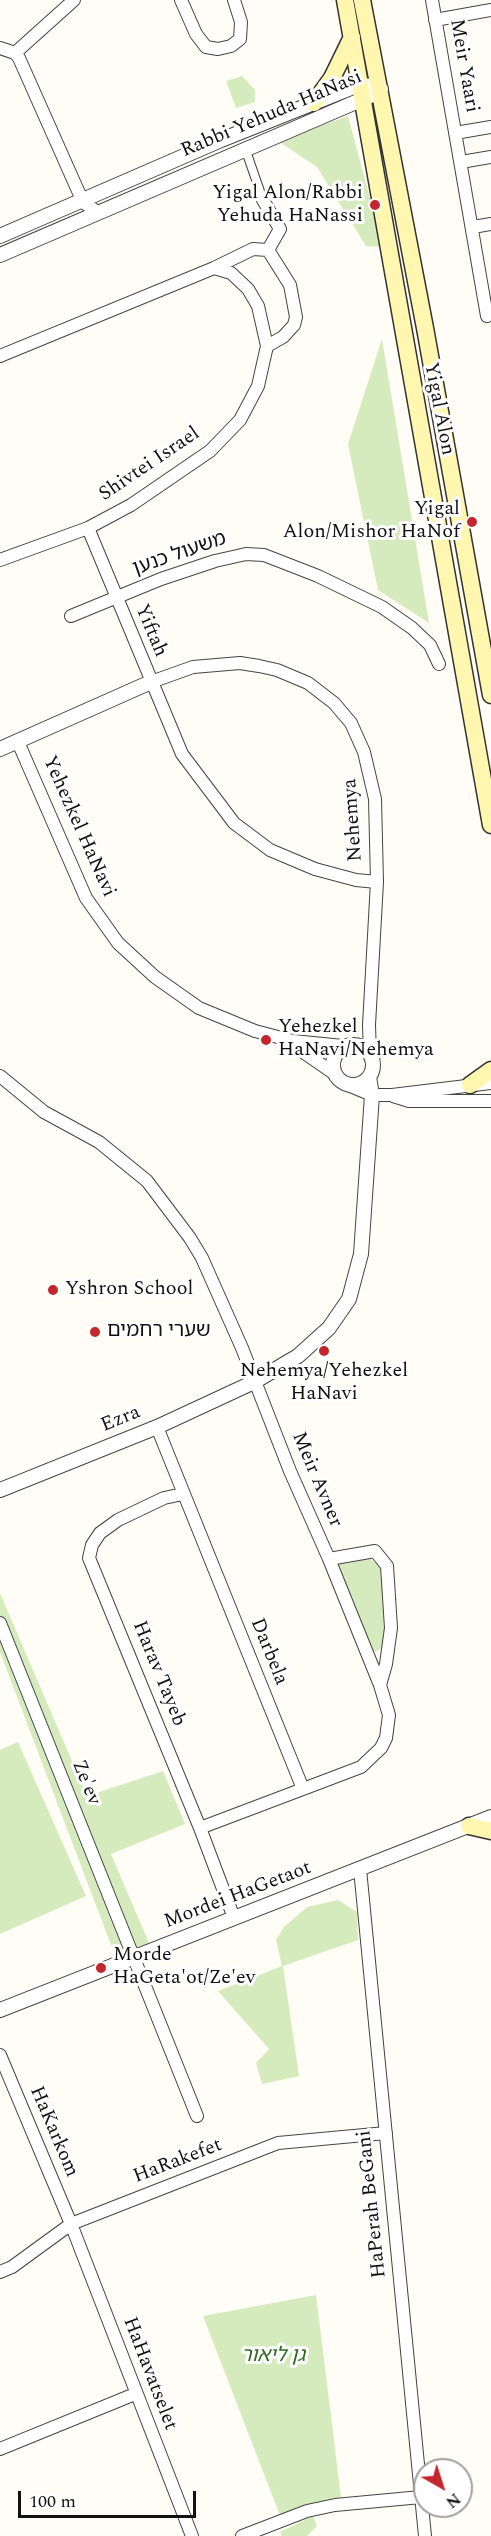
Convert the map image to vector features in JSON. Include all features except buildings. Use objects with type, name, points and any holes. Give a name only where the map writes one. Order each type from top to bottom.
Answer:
[{"type":"main road","name":"Yigal Alon","points":[[345,0],[491,825]]},
{"type":"main road","name":"Yigal Alon","points":[[362,0],[381,89],[491,694]]},
{"type":"main road","points":[[314,103],[333,78],[352,38]]},
{"type":"main road","points":[[470,1085],[491,1070]]},
{"type":"main road","points":[[469,1826],[491,1831]]},
{"type":"street","points":[[15,53],[74,0]]},
{"type":"street","points":[[181,0],[196,34],[206,47],[218,50],[231,46],[240,39],[241,22],[234,0]]},
{"type":"street","name":"Meir Yaari","points":[[432,0],[487,316]]},
{"type":"street","points":[[435,20],[491,10]]},
{"type":"street","points":[[0,48],[15,53],[82,202],[97,212]]},
{"type":"street","name":"Rabbi Yehuda HaNasi","points":[[0,236],[221,140],[314,103],[381,89]]},
{"type":"street","name":"Rabbi Yehuda HaNasi","points":[[0,255],[245,148],[363,92]]},
{"type":"street","points":[[455,133],[491,127]]},
{"type":"street","points":[[245,148],[263,200],[280,229],[268,250]]},
{"type":"street","points":[[461,162],[491,157]]},
{"type":"street","points":[[78,221],[82,202]]},
{"type":"street","points":[[473,227],[491,224]]},
{"type":"street","points":[[0,356],[214,268],[253,249],[268,250]]},
{"type":"street","points":[[267,346],[283,337],[294,325],[296,316],[290,285],[268,250]]},
{"type":"street","name":"Shivtei Israel","points":[[0,560],[88,528],[131,506],[210,451],[240,420],[254,395],[267,346],[258,306],[248,289],[231,273],[214,268]]},
{"type":"street","name":"Yiftah","points":[[88,528],[182,754],[234,823],[270,850],[315,869],[356,880],[377,882]]},
{"type":"street","name":"משעול כנען","points":[[71,616],[116,600],[161,579],[215,561],[246,554],[264,555],[318,576],[382,606],[412,628],[430,645],[439,664]]},
{"type":"street","name":"Nehemya","points":[[0,749],[151,682],[193,666],[240,663],[278,670],[298,678],[334,703],[358,737],[372,779],[375,798],[377,882],[369,1025],[370,1054]]},
{"type":"street","name":"Yehezkel HaNavi","points":[[18,742],[86,898],[118,943],[155,977],[199,1008],[255,1031],[284,1039],[308,1044],[343,1046]]},
{"type":"street","name":"Yehezkel HaNavi","points":[[284,1039],[334,1074]]},
{"type":"street","points":[[254,1382],[282,1367],[315,1342],[329,1328],[349,1299],[361,1254],[372,1095],[369,1077],[373,1066],[370,1054],[362,1046],[343,1046],[332,1062],[334,1074],[348,1085],[372,1095],[392,1095],[491,1083]]},
{"type":"street","name":"Meir Avner","points":[[0,1076],[44,1112],[99,1142],[147,1181],[190,1238],[202,1258],[329,1559],[386,1702],[389,1727],[381,1748],[361,1767],[303,1790]]},
{"type":"street","points":[[348,1085],[360,1084],[369,1077]]},
{"type":"street","points":[[392,1095],[409,1101],[491,1101]]},
{"type":"street","name":"Ezra","points":[[0,1490],[157,1426],[254,1382]]},
{"type":"street","name":"Darbela","points":[[157,1426],[303,1790]]},
{"type":"street","name":"Harav Tayeb","points":[[183,1494],[164,1498],[118,1520],[100,1533],[92,1545],[89,1558],[200,1828],[234,1918]]},
{"type":"street","name":"Meir Avner","points":[[329,1559],[375,1551],[387,1566],[391,1628],[386,1664],[380,1685]]},
{"type":"street","name":"Ze'ev","points":[[0,1623],[197,2116]]},
{"type":"street","points":[[200,1828],[303,1790]]},
{"type":"street","name":"Mordei HaGetaot","points":[[0,2010],[491,1817]]},
{"type":"street","name":"HaPerah BeGani","points":[[360,1869],[417,2458]]},
{"type":"street","name":"HaKarkom","points":[[0,2055],[71,2224]]},
{"type":"street","name":"HaRakefet","points":[[0,2272],[12,2267],[71,2224],[278,2143],[386,2133]]},
{"type":"street","name":"HaHavatselet","points":[[71,2224],[192,2536]]},
{"type":"street","points":[[0,2449],[135,2394]]},
{"type":"street","points":[[242,2536],[307,2511],[335,2505],[413,2498]]},
{"type":"street","name":"HaPerah BeGani","points":[[423,2518],[425,2536]]},
{"type":"green space","points":[[242,76],[255,90],[255,102],[236,108],[226,81]]},
{"type":"green space","points":[[348,116],[383,247],[366,246],[317,167],[278,141]]},
{"type":"green space","points":[[382,339],[429,623],[378,590],[348,444]]},
{"type":"green space","points":[[369,1558],[381,1567],[385,1607],[385,1647],[372,1653],[338,1564]]},
{"type":"green space","points":[[0,1593],[87,1796],[163,1771],[185,1824],[111,1854],[149,1943],[116,1958],[0,1652]]},
{"type":"green space","points":[[18,1742],[86,1896],[0,1934],[0,1750]]},
{"type":"green space","points":[[338,1900],[357,1912],[358,1940],[283,1966],[299,2076],[262,2084],[256,2063],[269,2049],[218,1991],[282,1966],[276,1940],[284,1927],[307,1907]]},
{"type":"green space","name":"גן ליאור","points":[[316,2295],[341,2497],[281,2518],[203,2316]]},
{"type":"green space","points":[[313,2516],[317,2526],[307,2536],[282,2536],[280,2532]]},
{"type":"place","name":"Yigal Alon/Rabbi Yehuda HaNassi","points":[[375,205]]},
{"type":"place","name":"Yigal Alon/Mishor HaNof","points":[[472,522]]},
{"type":"place","name":"Yehezkel HaNavi/Nehemya","points":[[266,1040]]},
{"type":"place","name":"Yshron School","points":[[53,1290]]},
{"type":"place","name":"שערי רחמים","points":[[95,1332]]},
{"type":"place","name":"Nehemya/Yehezkel HaNavi","points":[[324,1351]]},
{"type":"place","name":"Morde HaGeta'ot/Ze'ev","points":[[101,1968]]}]
